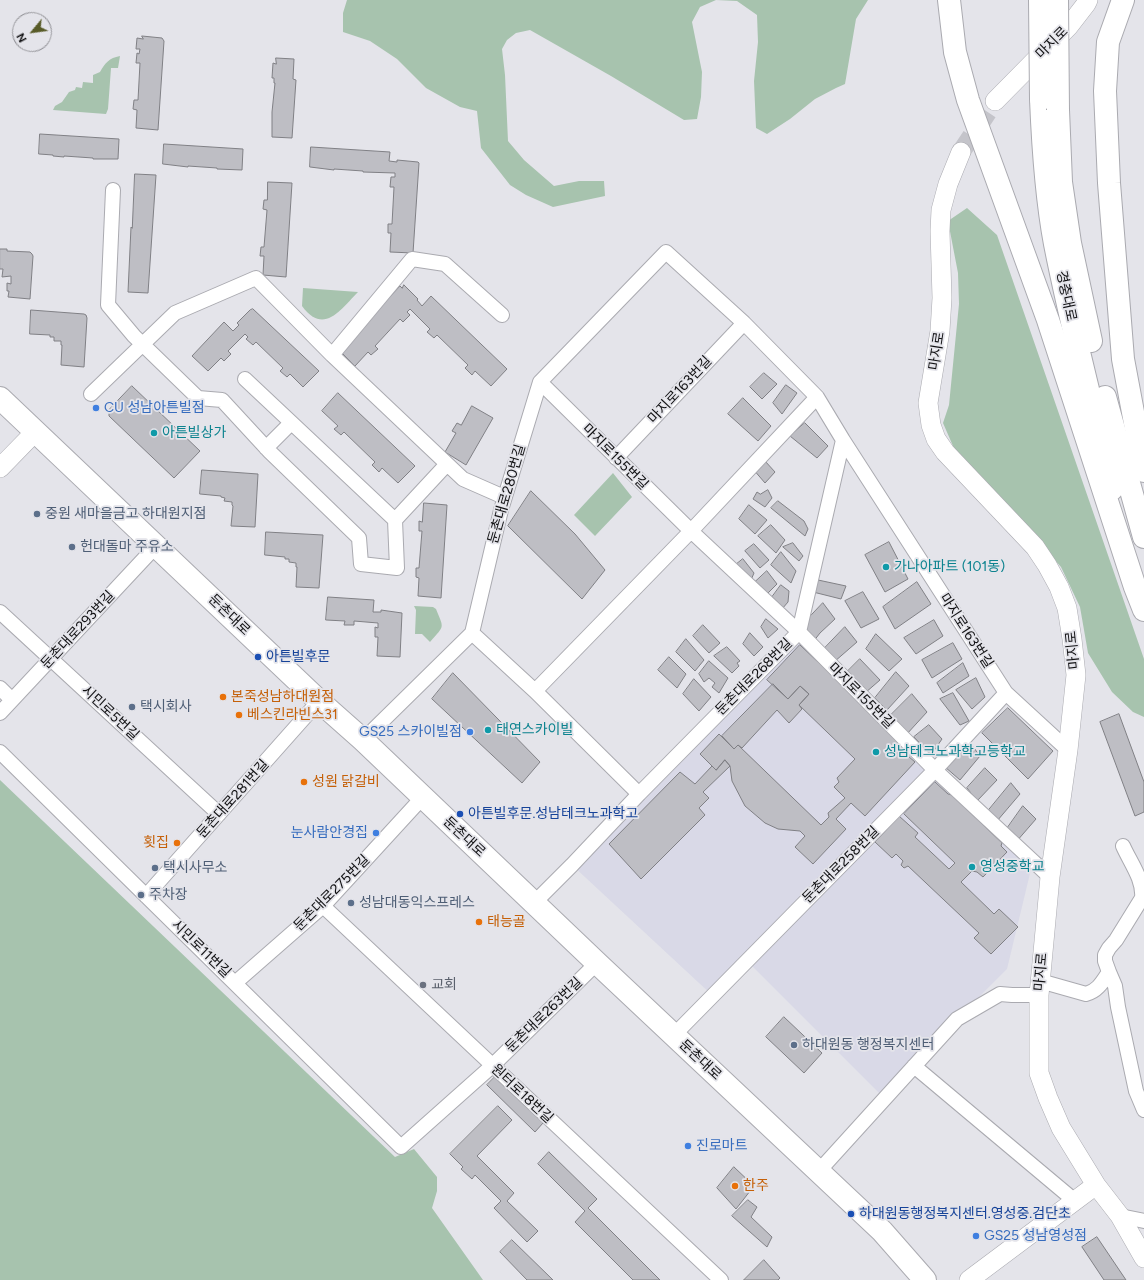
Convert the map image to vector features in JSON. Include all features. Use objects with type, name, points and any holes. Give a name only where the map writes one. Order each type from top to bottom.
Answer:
[{"type":"main road","points":[[949,0],[955,52],[968,100],[1048,320],[1135,587],[1144,610]]},
{"type":"main road","name":"경충대로","points":[[1040,0],[1049,105],[1070,243],[1100,382],[1144,537]]},
{"type":"main road","name":"경충대로","points":[[1058,0],[1044,167],[1056,250],[1114,494],[1144,584]]},
{"type":"main road","name":"마지로","points":[[995,101],[1069,26],[1088,0]]},
{"type":"main road","points":[[1123,0],[1108,42],[1105,90],[1109,183],[1124,359],[1144,471]]},
{"type":"main road","name":"마지로","points":[[961,152],[948,184],[941,210],[940,231],[942,304],[940,331],[928,403],[931,425],[936,439],[945,452],[1034,547],[1047,565],[1059,587],[1067,608],[1076,675],[1068,750],[1050,877],[1040,988],[1039,1073],[1061,1128],[1096,1185],[1120,1216],[1144,1258]]},
{"type":"main road","name":"둔촌대로","points":[[0,398],[319,701],[363,740],[422,798],[882,1231],[925,1280]]},
{"type":"main road","points":[[0,468],[35,432]]},
{"type":"main road","points":[[969,1280],[1096,1185]]},
{"type":"street","points":[[113,190],[108,305],[134,336],[198,398],[222,400],[266,448],[359,538],[361,564],[397,568],[395,520],[245,379]]},
{"type":"street","name":"마지로163번길","points":[[666,252],[744,323],[817,397],[843,440],[1006,693],[1068,750]]},
{"type":"street","name":"둔촌대로280번길","points":[[472,633],[500,510],[540,382],[666,252]]},
{"type":"street","points":[[332,355],[412,259],[445,264],[502,315]]},
{"type":"street","points":[[91,394],[176,313],[256,278],[332,355],[463,480],[504,497]]},
{"type":"street","name":"마지로163번길","points":[[616,458],[744,323]]},
{"type":"street","name":"마지로155번길","points":[[540,382],[690,531],[799,632],[935,770],[1050,877]]},
{"type":"street","points":[[535,691],[817,397]]},
{"type":"street","points":[[266,448],[291,422]]},
{"type":"street","name":"둔촌대로268번길","points":[[534,903],[799,632],[843,440]]},
{"type":"street","points":[[395,520],[447,464]]},
{"type":"street","name":"둔촌대로293번길","points":[[0,713],[156,546]]},
{"type":"street","name":"시민로5번길","points":[[0,612],[219,814]]},
{"type":"street","points":[[363,740],[472,633],[535,691],[639,794]]},
{"type":"street","points":[[0,688],[12,700]]},
{"type":"street","name":"둔촌대로258번길","points":[[674,1035],[935,770],[1006,693]]},
{"type":"street","name":"둔촌대로281번길","points":[[146,896],[319,701]]},
{"type":"street","name":"시민로11번길","points":[[0,752],[401,1146]]},
{"type":"street","name":"둔촌대로275번길","points":[[235,983],[323,906],[422,798]]},
{"type":"street","points":[[1123,846],[1138,876],[1143,892],[1142,898],[1116,940],[1109,948],[1105,962],[1115,986],[1136,1091],[1144,1110]]},
{"type":"street","name":"원터로18번길","points":[[323,906],[722,1280]]},
{"type":"street","name":"둔촌대로263번길","points":[[401,1146],[492,1066],[597,963]]},
{"type":"street","points":[[818,1172],[957,1019],[1000,994],[1012,995],[1040,988],[1086,994],[1092,992],[1101,984],[1109,972]]},
{"type":"street","points":[[914,1066],[1074,1201]]},
{"type":"street","points":[[1120,1216],[1144,1221]]},
{"type":"shaded area","points":[[799,632],[1033,861],[1007,969],[881,1095],[747,961],[713,996],[572,865]]},
{"type":"green space","points":[[347,0],[716,0],[700,7],[692,22],[702,72],[701,97],[697,119],[684,120],[530,30],[516,33],[507,40],[502,49],[505,75],[508,141],[524,160],[554,186],[579,181],[604,181],[605,196],[553,207],[526,195],[510,185],[481,148],[477,111],[460,107],[426,88],[397,59],[370,41],[343,32],[343,13]]},
{"type":"green space","points":[[716,0],[868,0],[856,19],[845,84],[815,99],[790,119],[767,134],[756,128],[754,81],[758,42],[757,15],[737,1]]},
{"type":"green space","points":[[120,56],[118,68],[111,68],[108,109],[106,114],[53,110],[55,106],[62,102],[69,92],[75,90],[76,87],[82,88],[83,82],[93,83],[93,75],[100,72],[110,60]]},
{"type":"green space","points":[[967,208],[997,235],[1144,659],[1144,717],[1133,712],[1112,692],[1088,653],[1080,607],[1061,567],[982,477],[962,459],[953,446],[943,423],[949,405],[959,304],[958,273],[948,221]]},
{"type":"green space","points":[[303,288],[358,292],[339,312],[332,317],[318,319],[310,315],[302,306]]},
{"type":"green space","points":[[613,473],[632,497],[595,536],[574,515]]},
{"type":"green space","points":[[414,606],[433,607],[436,609],[441,620],[441,629],[430,642],[422,634],[415,634],[416,610]]},
{"type":"green space","points":[[0,780],[395,1157],[414,1149],[437,1177],[437,1191],[432,1208],[483,1280],[0,1280]]},
{"type":"building","points":[[142,36],[162,38],[164,41],[158,130],[136,128],[137,110],[133,109],[134,100],[138,100],[140,63],[136,63],[137,53],[139,54],[140,49],[136,49],[137,38],[143,39]]},
{"type":"building","points":[[276,58],[294,59],[293,79],[296,80],[292,138],[272,137],[272,112],[275,83],[274,78],[272,78],[273,63],[276,64]]},
{"type":"building","points":[[40,134],[119,139],[118,159],[93,159],[39,154]]},
{"type":"building","points":[[164,144],[243,149],[242,170],[163,164]]},
{"type":"building","points":[[311,147],[390,152],[389,161],[397,162],[397,160],[419,163],[413,253],[390,252],[391,233],[388,233],[388,224],[392,224],[394,187],[390,187],[391,177],[395,177],[395,173],[334,170],[310,167]]},
{"type":"building","points":[[135,174],[156,175],[148,293],[128,292]]},
{"type":"building","points":[[268,182],[292,183],[286,277],[263,275],[264,256],[260,256],[261,247],[264,247],[267,210],[263,209],[264,200],[267,200]]},
{"type":"building","points":[[0,249],[7,249],[7,251],[30,252],[32,254],[30,299],[8,297],[9,291],[7,291],[7,283],[11,284],[11,276],[2,277],[3,269],[0,269]]},
{"type":"building","points":[[404,285],[418,299],[417,300],[422,306],[431,296],[507,369],[491,386],[475,371],[472,375],[465,368],[468,365],[437,335],[434,338],[427,332],[430,329],[410,309],[407,312],[410,315],[403,322],[400,319],[375,346],[378,349],[371,355],[368,352],[355,366],[339,350],[400,286],[402,288]]},
{"type":"building","points":[[253,309],[319,371],[303,387],[290,374],[287,377],[280,371],[283,368],[256,342],[253,345],[246,339],[248,337],[245,334],[228,351],[231,354],[224,361],[221,358],[208,371],[192,356],[224,322],[233,331],[239,325],[237,323],[250,310]]},
{"type":"building","points":[[31,310],[86,315],[84,367],[61,365],[61,341],[54,341],[54,337],[50,337],[50,335],[30,334]]},
{"type":"building","points":[[764,373],[777,384],[762,399],[750,387]]},
{"type":"building","points":[[786,385],[797,393],[782,414],[773,403]]},
{"type":"building","name":"아튼빌상가","points":[[132,386],[200,451],[174,478],[109,416],[109,410]]},
{"type":"building","points":[[338,393],[415,466],[398,483],[382,468],[379,472],[372,465],[375,462],[344,432],[341,435],[334,429],[338,426],[322,411]]},
{"type":"building","points":[[743,398],[771,426],[758,441],[728,414]]},
{"type":"building","points":[[472,406],[493,418],[466,465],[445,452],[456,433],[452,431],[457,423],[461,425]]},
{"type":"building","points":[[805,423],[828,446],[817,458],[790,436]]},
{"type":"building","points":[[765,461],[775,472],[765,483],[753,469]]},
{"type":"building","points":[[202,470],[258,474],[255,527],[231,526],[232,502],[224,501],[225,498],[221,496],[200,494]]},
{"type":"building","points":[[768,490],[772,498],[765,507],[753,499],[757,492],[760,494]]},
{"type":"building","points":[[531,491],[575,534],[605,570],[582,599],[508,526]]},
{"type":"building","points":[[778,501],[804,521],[808,529],[805,536],[771,508]]},
{"type":"building","points":[[424,503],[447,505],[441,598],[418,596],[419,578],[416,577],[416,568],[419,568],[422,531],[419,531],[419,521],[422,522]]},
{"type":"building","points":[[749,505],[767,520],[755,534],[739,519]]},
{"type":"building","points":[[771,525],[785,540],[776,553],[758,536]]},
{"type":"building","points":[[266,532],[323,535],[319,588],[296,587],[296,563],[289,562],[289,559],[285,559],[285,557],[265,555]]},
{"type":"building","name":"가나아파트 (101동)","points":[[889,542],[908,579],[885,592],[865,555]]},
{"type":"building","points":[[793,543],[803,556],[799,561],[783,547]]},
{"type":"building","points":[[754,544],[769,560],[760,568],[745,551]]},
{"type":"building","points":[[781,552],[796,571],[791,583],[771,565]]},
{"type":"building","points":[[743,559],[754,573],[751,580],[733,567]]},
{"type":"building","points":[[767,571],[777,584],[765,596],[753,584]]},
{"type":"building","points":[[818,580],[846,586],[841,599],[813,592]]},
{"type":"building","points":[[917,582],[931,604],[895,629],[883,607]]},
{"type":"building","points":[[781,585],[789,591],[788,602],[782,609],[770,600]]},
{"type":"building","points":[[863,592],[879,619],[861,628],[845,601]]},
{"type":"building","points":[[328,597],[374,600],[373,612],[381,612],[381,610],[402,613],[400,657],[377,656],[378,637],[375,637],[375,627],[378,628],[378,623],[354,621],[354,625],[344,625],[345,621],[326,620]]},
{"type":"building","points":[[823,603],[835,619],[813,642],[801,632],[803,620],[811,615]]},
{"type":"building","points":[[766,619],[778,629],[768,638],[761,627]]},
{"type":"building","points":[[934,620],[943,636],[916,654],[904,638]]},
{"type":"building","points":[[703,625],[720,643],[709,653],[693,636]]},
{"type":"building","points":[[845,627],[857,642],[834,662],[823,650]]},
{"type":"building","points":[[750,633],[763,647],[754,656],[743,644]]},
{"type":"building","points":[[876,634],[902,659],[889,671],[866,649]]},
{"type":"building","points":[[686,639],[704,660],[695,671],[676,652]]},
{"type":"building","points":[[953,643],[962,659],[932,678],[922,660]]},
{"type":"building","name":"성남테크노과학고등학교","points":[[800,645],[906,745],[901,750],[915,762],[865,816],[851,803],[836,819],[846,829],[813,864],[795,847],[805,836],[800,831],[778,829],[765,823],[745,806],[732,781],[730,766],[725,760],[716,770],[700,754],[719,734],[734,749],[738,745],[821,825],[829,817],[828,813],[845,798],[834,787],[839,782],[837,778],[855,759],[799,705],[809,694],[800,686],[788,699],[767,680]]},
{"type":"building","points":[[727,647],[740,661],[737,663],[739,666],[732,673],[714,656]]},
{"type":"building","points":[[669,657],[686,674],[677,688],[658,670]]},
{"type":"building","points":[[860,659],[880,680],[865,693],[847,672]]},
{"type":"building","points":[[709,661],[728,678],[719,693],[712,687],[715,683],[709,678],[704,682],[699,674]]},
{"type":"building","points":[[963,663],[969,676],[943,693],[937,683]]},
{"type":"building","points":[[896,672],[909,686],[887,710],[875,698]]},
{"type":"building","name":"태연스카이빌","points":[[453,673],[540,762],[522,783],[432,699]]},
{"type":"building","points":[[976,678],[985,697],[972,709],[956,690]]},
{"type":"building","points":[[694,679],[711,697],[699,711],[683,694]]},
{"type":"building","points":[[773,684],[788,699],[800,686],[809,694],[799,705],[802,709],[789,723],[777,710],[742,748],[738,745],[734,749],[722,736]]},
{"type":"building","points":[[953,693],[969,721],[960,725],[940,699]]},
{"type":"building","points":[[912,694],[927,712],[906,735],[889,717]]},
{"type":"building","points":[[1008,708],[1053,751],[1028,779],[982,733]]},
{"type":"building","points":[[1119,714],[1144,782],[1144,812],[1135,816],[1100,722]]},
{"type":"building","points":[[929,725],[942,739],[931,755],[914,737]]},
{"type":"building","points":[[971,744],[980,756],[960,780],[945,767]]},
{"type":"building","points":[[725,760],[730,766],[703,792],[709,798],[699,808],[705,815],[641,879],[609,844],[680,772],[695,784],[712,766],[716,770]]},
{"type":"building","points":[[985,768],[997,780],[977,801],[967,788]]},
{"type":"building","name":"영성중학교","points":[[935,782],[948,794],[952,795],[1002,843],[1001,846],[1007,852],[983,877],[977,872],[972,871],[961,882],[994,914],[999,909],[1018,927],[991,954],[974,938],[979,933],[908,866],[904,868],[901,865],[903,861],[896,854],[892,858],[875,842],[899,816],[918,833],[915,837],[949,869],[955,863],[904,814]]},
{"type":"building","points":[[1011,783],[1020,794],[997,821],[988,811]]},
{"type":"building","points":[[1023,806],[1036,819],[1016,842],[1006,830]]},
{"type":"building","name":"하대원동 행정복지센터","points":[[784,1017],[822,1053],[804,1073],[766,1037]]},
{"type":"building","points":[[496,1076],[543,1123],[535,1132],[487,1085]]},
{"type":"building","points":[[498,1106],[512,1120],[477,1156],[514,1193],[507,1201],[538,1231],[527,1242],[494,1208],[501,1201],[475,1175],[472,1179],[461,1169],[463,1167],[450,1154]]},
{"type":"building","points":[[549,1152],[597,1199],[588,1208],[660,1280],[633,1280],[575,1222],[585,1211],[538,1164]]},
{"type":"building","points":[[734,1167],[754,1186],[736,1209],[717,1188]]},
{"type":"building","points":[[748,1200],[757,1207],[751,1217],[772,1237],[767,1247],[732,1216]]},
{"type":"building","points":[[1097,1237],[1126,1280],[1104,1280],[1082,1247]]},
{"type":"building","points":[[512,1240],[553,1280],[527,1280],[500,1252]]},
{"type":"building","points":[[764,1260],[780,1278],[778,1280],[744,1280]]},
{"type":"tunnel","points":[[961,152],[995,101]]},
{"type":"place","name":"CU 성남아튼빌점","points":[[96,408]]},
{"type":"place","name":"아튼빌상가","points":[[154,433]]},
{"type":"place","name":"중원 새마을금고 하대원지점","points":[[37,514]]},
{"type":"place","name":"헌대돌마 주유소","points":[[72,547]]},
{"type":"place","name":"가나아파트 (101동)","points":[[886,567]]},
{"type":"place","name":"아튼빌후문","points":[[258,657]]},
{"type":"place","name":"본죽성남하대원점","points":[[223,697]]},
{"type":"place","name":"택시회사","points":[[132,707]]},
{"type":"place","name":"베스킨라빈스31","points":[[239,715]]},
{"type":"place","name":"태연스카이빌","points":[[488,730]]},
{"type":"place","name":"GS25 스카이빌점","points":[[470,732]]},
{"type":"place","name":"성남테크노과학고등학교","points":[[876,752]]},
{"type":"place","name":"성원 닭갈비","points":[[304,782]]},
{"type":"place","name":"아튼빌후문.성남테크노과학고","points":[[460,814]]},
{"type":"place","name":"눈사람안경집","points":[[376,833]]},
{"type":"place","name":"횟집","points":[[177,843]]},
{"type":"place","name":"영성중학교","points":[[972,867]]},
{"type":"place","name":"택시사무소","points":[[155,868]]},
{"type":"place","name":"주차장","points":[[141,895]]},
{"type":"place","name":"성남대동익스프레스","points":[[351,903]]},
{"type":"place","name":"태능골","points":[[479,922]]},
{"type":"place","name":"교회","points":[[423,985]]},
{"type":"place","name":"하대원동 행정복지센터","points":[[794,1045]]},
{"type":"place","name":"진로마트","points":[[688,1146]]},
{"type":"place","name":"한주","points":[[735,1186]]},
{"type":"place","name":"하대원동행정복지센터.영성중.검단초","points":[[851,1214]]},
{"type":"place","name":"GS25 성남영성점","points":[[976,1236]]}]
